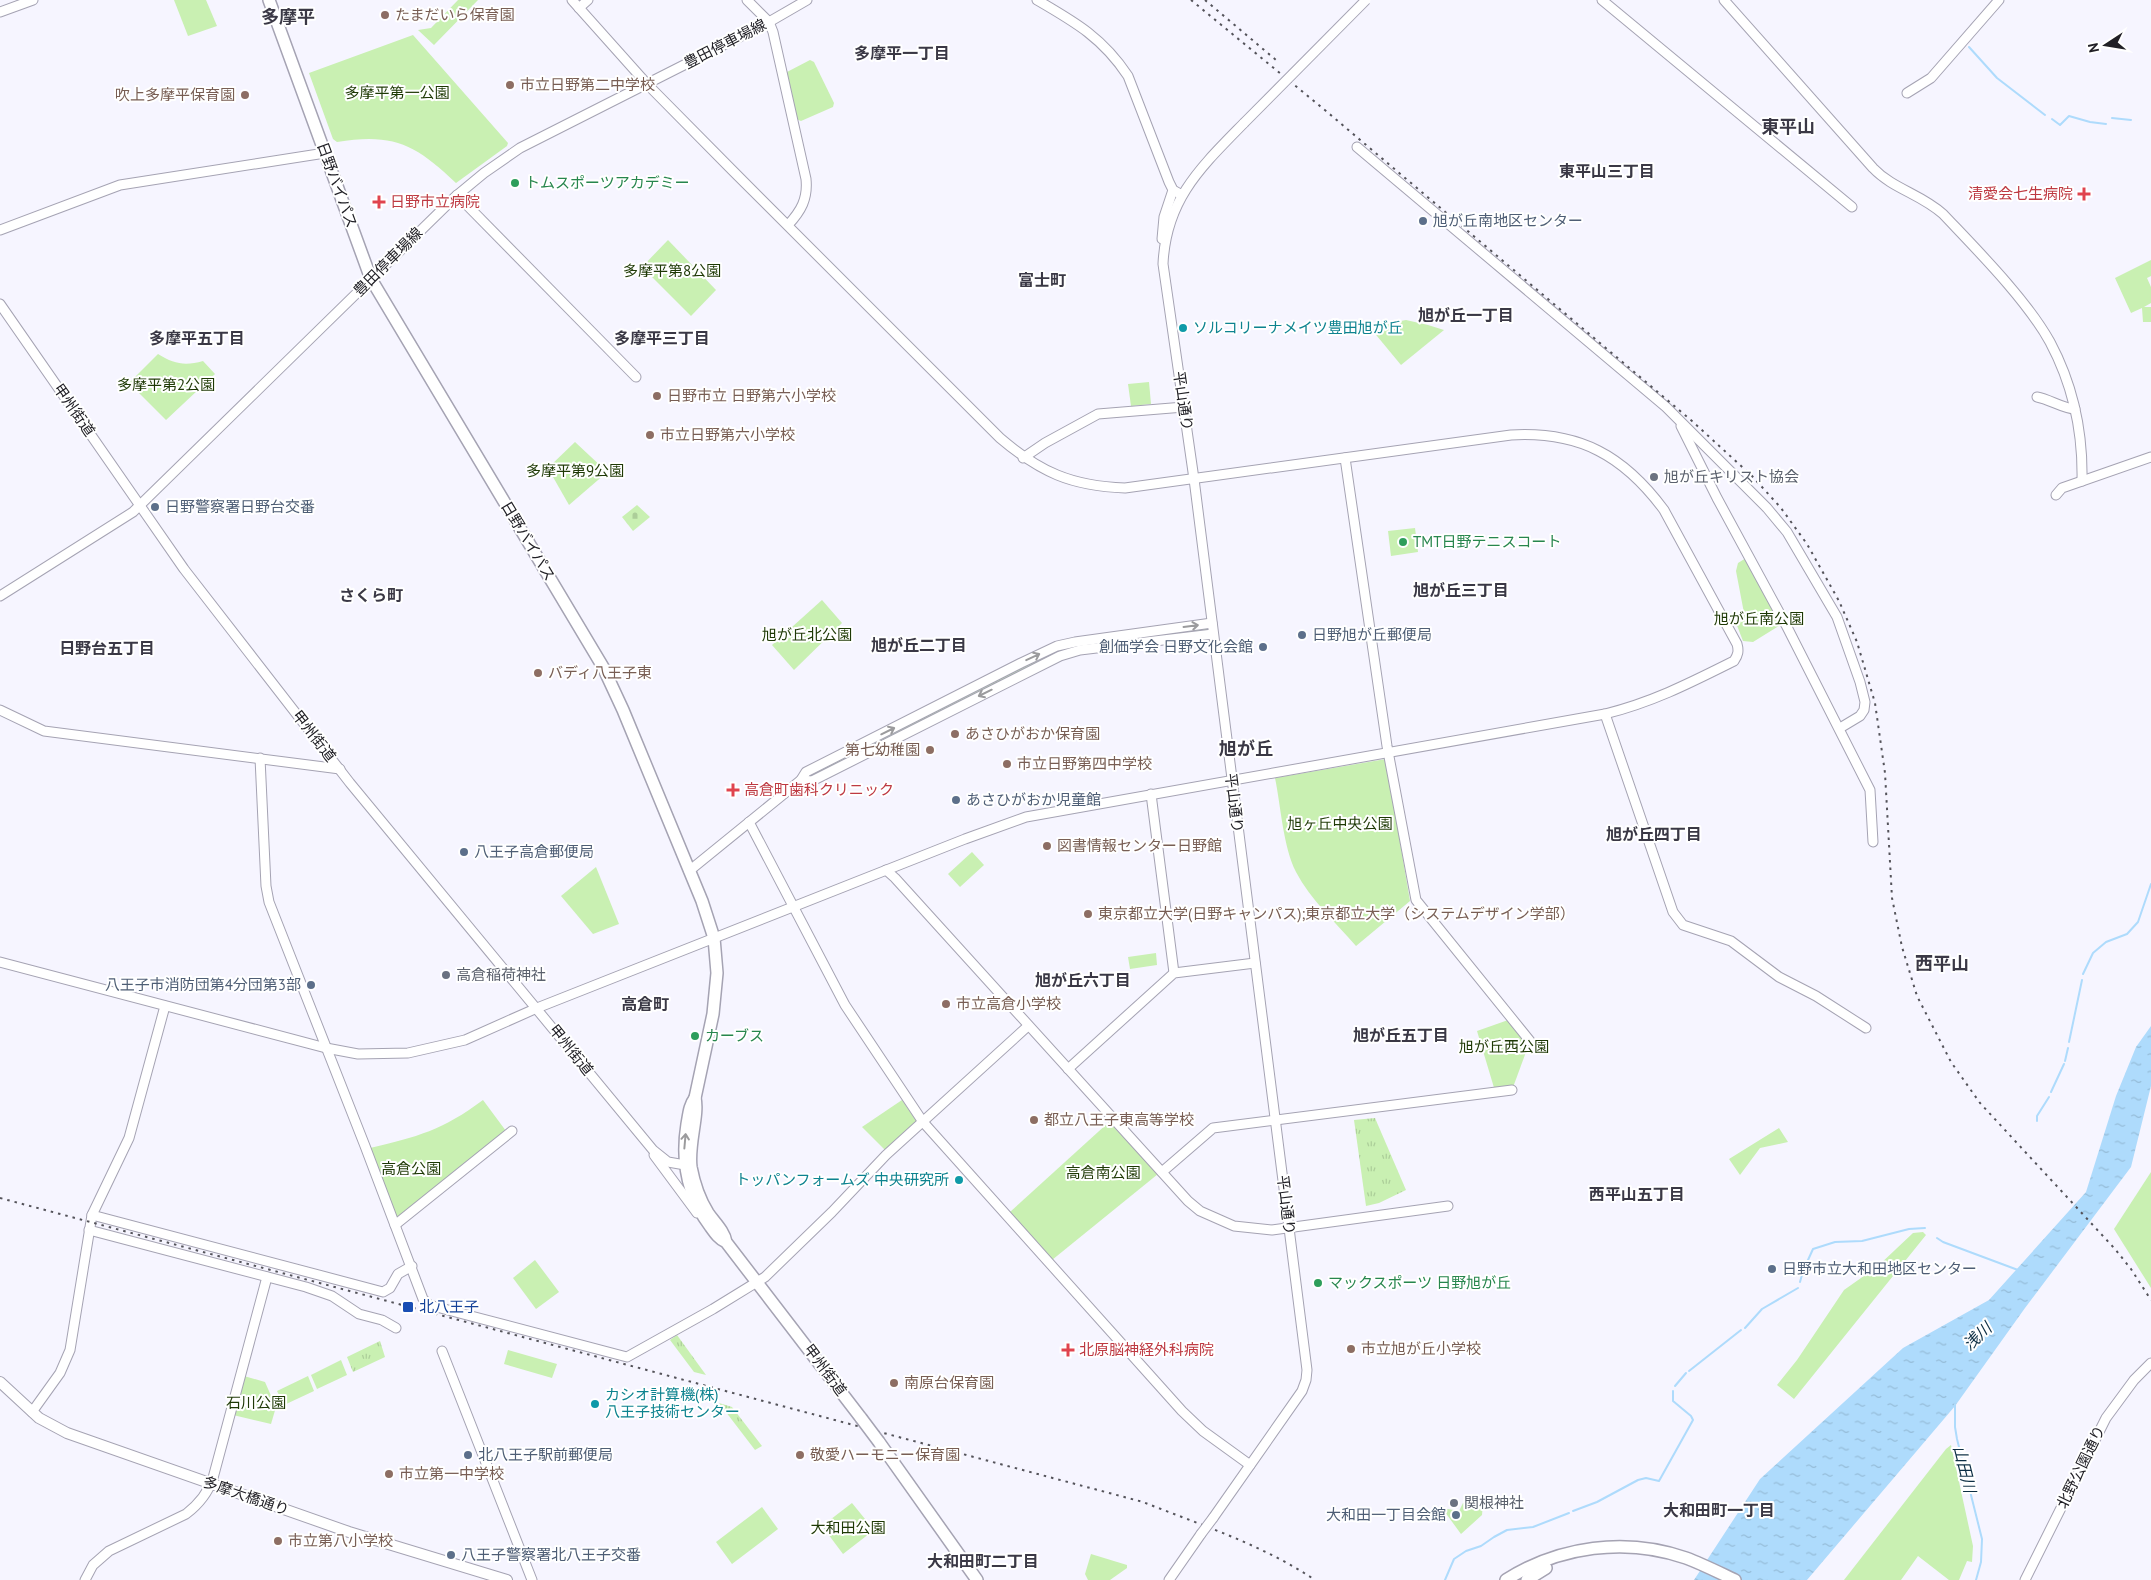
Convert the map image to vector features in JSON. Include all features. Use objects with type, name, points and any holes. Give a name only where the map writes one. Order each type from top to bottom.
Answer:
[{"type":"highway","name":"日野バイパス","points":[[269,0],[371,279],[603,667],[623,710],[709,921],[714,938],[717,973],[713,1014],[695,1098],[691,1103],[686,1129],[688,1166],[694,1199],[720,1240],[726,1242]]},
{"type":"highway","name":"甲州街道","points":[[688,1166],[704,1206],[725,1236],[726,1242],[879,1442],[977,1580]]},
{"type":"highway","points":[[1520,1580],[1552,1563],[1593,1548],[1641,1548],[1686,1558],[1734,1580]]},
{"type":"highway","points":[[1506,1580],[1530,1566],[1598,1555],[1642,1556],[1682,1564],[1718,1580]]},
{"type":"highway","points":[[1527,1580],[1552,1563]]},
{"type":"main road","name":"多摩大橋通り","points":[[0,1382],[32,1412],[48,1424],[67,1433],[349,1532],[508,1580]]},
{"type":"street","points":[[0,12],[33,0]]},
{"type":"street","points":[[0,962],[326,1048],[358,1054],[408,1054],[465,1040],[537,1008],[886,870],[1026,817],[1605,714],[1639,706],[1668,694],[1734,661],[1738,653],[1737,644],[1664,510],[1636,476],[1616,460],[1596,449],[1564,438],[1542,434],[1511,435],[1125,488],[1097,486],[1066,479],[1038,467],[1023,458],[1000,438],[648,84],[572,0]]},
{"type":"street","points":[[579,8],[588,0]]},
{"type":"street","points":[[747,0],[769,22],[795,127],[806,184],[804,202],[800,212],[788,225]]},
{"type":"street","name":"豊田停車場線","points":[[0,596],[129,516],[457,195],[484,172],[520,148],[769,22],[807,0]]},
{"type":"street","points":[[1037,0],[1082,26],[1103,43],[1118,60],[1128,76],[1173,190],[1182,195]]},
{"type":"street","name":"平山通り","points":[[1170,1580],[1302,1391],[1306,1380],[1306,1361],[1194,479],[1164,276],[1164,249],[1170,222],[1182,195],[1207,162],[1366,0]]},
{"type":"street","points":[[1602,0],[1852,206]]},
{"type":"street","points":[[1724,0],[1873,168],[1888,181],[1930,202],[1943,214],[2033,317],[2050,342],[2075,409],[2081,452],[2082,481]]},
{"type":"street","points":[[1907,93],[1931,78],[1999,0]]},
{"type":"street","points":[[1357,146],[1666,406],[1728,468],[1787,532],[1829,601],[1849,646],[1865,702],[1864,710],[1860,716],[1840,728]]},
{"type":"street","points":[[0,230],[114,186],[325,153]]},
{"type":"street","points":[[1164,249],[1162,234],[1164,217],[1173,190]]},
{"type":"street","points":[[457,195],[636,377]]},
{"type":"street","name":"甲州街道","points":[[0,304],[184,569],[340,769],[653,1150],[668,1162],[688,1166]]},
{"type":"street","points":[[2037,396],[2075,409]]},
{"type":"street","points":[[1023,458],[1045,442],[1098,414],[1184,407]]},
{"type":"street","points":[[1679,421],[1717,498],[1840,728],[1870,790],[1873,842]]},
{"type":"street","points":[[2056,495],[2062,488],[2151,457]]},
{"type":"street","points":[[1345,458],[1388,752],[1416,900],[1530,1041]]},
{"type":"street","points":[[689,871],[801,780],[806,772],[1057,646],[1095,638],[1212,624]]},
{"type":"street","points":[[801,780],[812,780],[1060,656],[1088,648],[1213,634]]},
{"type":"street","points":[[0,710],[44,731],[260,758],[304,766],[340,769]]},
{"type":"street","points":[[1605,714],[1673,912],[1682,925],[1731,941],[1779,977],[1816,996],[1866,1028]]},
{"type":"street","points":[[260,758],[266,895],[412,1266],[423,1299],[430,1305],[627,1357],[758,1283],[832,1212],[886,1155],[1028,1026]]},
{"type":"street","points":[[1151,794],[1174,973]]},
{"type":"street","points":[[749,822],[845,1005],[923,1122],[1182,1411],[1203,1432],[1250,1465]]},
{"type":"street","points":[[886,870],[1188,1201],[1200,1211],[1234,1226],[1272,1230],[1448,1206]]},
{"type":"street","points":[[1068,1069],[1174,973],[1255,963]]},
{"type":"street","points":[[32,1412],[60,1373],[70,1350],[88,1230],[92,1215],[129,1138],[165,1006]]},
{"type":"street","points":[[1162,1172],[1213,1128],[1512,1090]]},
{"type":"street","points":[[395,1225],[512,1131]]},
{"type":"street","name":"甲州街道","points":[[653,1150],[654,1156],[712,1232],[716,1234]]},
{"type":"street","points":[[92,1215],[383,1292],[390,1288],[398,1274],[412,1266]]},
{"type":"street","points":[[88,1230],[332,1296],[359,1314],[382,1320],[396,1328]]},
{"type":"street","points":[[85,1580],[93,1565],[109,1551],[186,1514],[197,1506],[211,1484],[267,1277]]},
{"type":"street","points":[[442,1351],[532,1580]]},
{"type":"street","name":"北野公園通り","points":[[2024,1580],[2106,1418],[2128,1387],[2151,1363]]},
{"type":"green space","points":[[174,0],[206,0],[217,26],[188,36]]},
{"type":"green space","points":[[458,0],[478,0],[434,45],[418,30],[431,28]]},
{"type":"green space","name":"多摩平第一公園","points":[[413,35],[508,143],[507,146],[456,183],[428,159],[402,144],[373,139],[337,142],[333,139],[309,73]]},
{"type":"green space","points":[[810,60],[814,62],[834,103],[833,107],[801,121],[796,119],[786,76],[787,72]]},
{"type":"green space","name":"多摩平第8公園","points":[[668,240],[716,290],[691,316],[642,267]]},
{"type":"green space","points":[[2151,260],[2151,276],[2147,278],[2151,287],[2151,303],[2144,307],[2151,307],[2151,322],[2143,322],[2142,308],[2131,313],[2115,278]]},
{"type":"green space","points":[[1406,320],[1444,330],[1401,365],[1372,330],[1390,323]]},
{"type":"green space","name":"多摩平第2公園","points":[[158,354],[180,363],[203,361],[215,374],[166,420],[129,383]]},
{"type":"green space","points":[[1149,382],[1151,404],[1131,406],[1128,384]]},
{"type":"green space","name":"多摩平第9公園","points":[[575,442],[605,470],[605,474],[569,505],[549,467]]},
{"type":"green space","points":[[637,505],[650,517],[633,531],[622,517]]},
{"type":"green space","name":"TMT日野テニスコート","points":[[1415,528],[1418,552],[1391,556],[1388,531]]},
{"type":"green space","name":"旭が丘南公園","points":[[1746,558],[1782,624],[1753,642],[1743,641],[1736,623],[1744,613],[1736,571],[1738,563]]},
{"type":"green space","name":"旭が丘北公園","points":[[822,600],[842,623],[794,670],[772,645]]},
{"type":"green space","points":[[1212,623],[1213,634],[1080,650],[812,781],[801,780],[806,772],[1057,646]]},
{"type":"green space","name":"旭ヶ丘中央公園","points":[[1386,759],[1410,901],[1356,946],[1316,901],[1296,872],[1285,838],[1275,778]]},
{"type":"green space","points":[[972,852],[984,865],[960,887],[948,874]]},
{"type":"green space","points":[[596,867],[619,924],[593,934],[561,896]]},
{"type":"green space","points":[[1156,953],[1157,965],[1130,969],[1128,957]]},
{"type":"green space","name":"旭が丘西公園","points":[[1511,1019],[1530,1041],[1512,1090],[1495,1091],[1477,1031]]},
{"type":"green space","name":"高倉公園","points":[[483,1100],[506,1131],[397,1218],[370,1148],[429,1131],[455,1119]]},
{"type":"green space","points":[[902,1100],[917,1122],[885,1150],[862,1127]]},
{"type":"green space","points":[[1375,1118],[1406,1190],[1379,1203],[1366,1206],[1354,1120]]},
{"type":"green space","name":"高倉南公園","points":[[1109,1122],[1158,1174],[1052,1260],[1010,1212]]},
{"type":"green space","points":[[1779,1128],[1788,1142],[1760,1148],[1740,1175],[1729,1159]]},
{"type":"green space","points":[[2151,1172],[2151,1288],[2114,1229]]},
{"type":"green space","points":[[1923,1232],[1926,1235],[1794,1399],[1777,1385],[1797,1360],[1844,1290],[1878,1266],[1913,1233]]},
{"type":"green space","points":[[535,1260],[559,1292],[536,1309],[513,1278]]},
{"type":"green space","points":[[677,1335],[706,1375],[694,1372],[670,1340]]},
{"type":"green space","points":[[380,1341],[385,1357],[353,1372],[347,1357]]},
{"type":"green space","points":[[508,1350],[557,1364],[552,1378],[504,1364]]},
{"type":"green space","points":[[341,1360],[347,1375],[317,1389],[311,1375]]},
{"type":"green space","name":"石川公園","points":[[244,1376],[265,1382],[276,1407],[271,1424],[233,1415]]},
{"type":"green space","points":[[308,1376],[314,1391],[284,1405],[277,1391]]},
{"type":"green space","points":[[719,1403],[732,1407],[762,1446],[755,1450]]},
{"type":"green space","points":[[1951,1445],[1973,1546],[1972,1562],[1967,1561],[1959,1580],[1949,1580],[1918,1556],[1901,1580],[1844,1580],[1946,1449]]},
{"type":"green space","name":"大和田公園","points":[[852,1503],[874,1530],[843,1554],[822,1526]]},
{"type":"green space","points":[[1463,1503],[1483,1503],[1482,1515],[1461,1534],[1442,1508],[1459,1511]]},
{"type":"green space","points":[[762,1507],[778,1529],[732,1564],[716,1542]]},
{"type":"green space","points":[[1091,1554],[1127,1565],[1127,1568],[1110,1580],[1088,1580],[1085,1574]]},
{"type":"water","name":"浅川","points":[[2151,1026],[2151,1086],[2131,1167],[2025,1308],[1955,1406],[1807,1580],[1694,1580],[1760,1479],[1903,1348],[1989,1300],[2086,1192],[2116,1096],[2136,1047]]},
{"type":"waterway","points":[[1969,47],[1997,78],[2045,115]]},
{"type":"waterway","points":[[2052,119],[2060,125],[2069,116],[2106,124]]},
{"type":"waterway","points":[[2112,118],[2131,120]]},
{"type":"waterway","points":[[2083,974],[2093,953],[2106,942],[2127,934],[2138,922],[2151,884]]},
{"type":"waterway","points":[[2069,1042],[2082,980]]},
{"type":"waterway","points":[[2065,1061],[2068,1048]]},
{"type":"waterway","points":[[2051,1092],[2064,1064]]},
{"type":"waterway","points":[[2037,1121],[2037,1116],[2049,1097]]},
{"type":"waterway","points":[[1800,1282],[1813,1249],[1835,1242],[1862,1241],[1909,1229],[1925,1228]]},
{"type":"waterway","points":[[1937,1238],[1943,1242],[2018,1270]]},
{"type":"waterway","points":[[1745,1328],[1762,1309],[1798,1288]]},
{"type":"waterway","points":[[1689,1371],[1741,1330]]},
{"type":"waterway","points":[[1675,1386],[1686,1373]]},
{"type":"waterway","points":[[1573,1511],[1597,1502],[1638,1480],[1646,1478],[1659,1481],[1693,1420],[1691,1416],[1673,1401],[1673,1391]]},
{"type":"waterway","name":"山田川","points":[[1955,1404],[1957,1439],[1982,1539],[1981,1562],[1976,1580]]},
{"type":"waterway","points":[[1445,1580],[1454,1559],[1466,1551],[1481,1546],[1507,1530],[1533,1527],[1569,1513]]},
{"type":"railway","points":[[1191,0],[1326,111],[1692,421],[1752,476],[1781,508],[1807,544],[1839,601],[1857,642],[1875,703],[1885,773],[1892,898],[1902,947],[1917,996],[1951,1062],[1980,1103],[2115,1249],[2131,1269],[2151,1300]]},
{"type":"railway","points":[[1205,0],[1276,60]]},
{"type":"railway","points":[[0,1198],[1143,1502],[1253,1546],[1315,1580]]},
{"type":"place","name":"たまだいら保育園","points":[[385,15]]},
{"type":"place","name":"市立日野第二中学校","points":[[510,85]]},
{"type":"place","name":"吹上多摩平保育園","points":[[245,95]]},
{"type":"place","name":"トムスポーツアカデミー","points":[[515,183]]},
{"type":"place","name":"清愛会七生病院","points":[[2084,194]]},
{"type":"place","name":"日野市立病院","points":[[379,202]]},
{"type":"place","name":"旭が丘南地区センター","points":[[1423,221]]},
{"type":"place","name":"ソルコリーナメイツ豊田旭が丘","points":[[1183,328]]},
{"type":"place","name":"日野市立 日野第六小学校","points":[[657,396]]},
{"type":"place","name":"市立日野第六小学校","points":[[650,435]]},
{"type":"place","name":"旭が丘キリスト協会","points":[[1654,477]]},
{"type":"place","name":"日野警察署日野台交番","points":[[155,507]]},
{"type":"place","name":"TMT日野テニスコート","points":[[1403,542]]},
{"type":"place","name":"日野旭が丘郵便局","points":[[1302,635]]},
{"type":"place","name":"創価学会 日野文化会館","points":[[1263,647]]},
{"type":"place","name":"バディ八王子東","points":[[538,673]]},
{"type":"place","name":"あさひがおか保育園","points":[[955,734]]},
{"type":"place","name":"第七幼稚園","points":[[930,750]]},
{"type":"place","name":"市立日野第四中学校","points":[[1007,764]]},
{"type":"place","name":"高倉町歯科クリニック","points":[[733,790]]},
{"type":"place","name":"あさひがおか児童館","points":[[956,800]]},
{"type":"place","name":"図書情報センター日野館","points":[[1047,846]]},
{"type":"place","name":"八王子高倉郵便局","points":[[464,852]]},
{"type":"place","name":"東京都立大学(日野キャンパス);東京都立大学（システムデザイン学部）","points":[[1088,914]]},
{"type":"place","name":"高倉稲荷神社","points":[[446,975]]},
{"type":"place","name":"八王子市消防団第4分団第3部","points":[[311,985]]},
{"type":"place","name":"市立高倉小学校","points":[[946,1004]]},
{"type":"place","name":"カーブス","points":[[695,1036]]},
{"type":"place","name":"都立八王子東高等学校","points":[[1034,1120]]},
{"type":"place","name":"トッパンフォームズ 中央研究所","points":[[959,1180]]},
{"type":"place","name":"日野市立大和田地区センター","points":[[1772,1269]]},
{"type":"place","name":"マックスポーツ 日野旭が丘","points":[[1318,1283]]},
{"type":"place","name":"北八王子","points":[[408,1307]]},
{"type":"place","name":"市立旭が丘小学校","points":[[1351,1349]]},
{"type":"place","name":"北原脳神経外科病院","points":[[1068,1350]]},
{"type":"place","name":"南原台保育園","points":[[894,1383]]},
{"type":"place","name":"カシオ計算機(株) 八王子技術センター","points":[[595,1404]]},
{"type":"place","name":"北八王子駅前郵便局","points":[[468,1455]]},
{"type":"place","name":"敬愛ハーモニー保育園","points":[[800,1455]]},
{"type":"place","name":"市立第一中学校","points":[[389,1474]]},
{"type":"place","name":"関根神社","points":[[1454,1503]]},
{"type":"place","name":"大和田一丁目会館","points":[[1456,1515]]},
{"type":"place","name":"市立第八小学校","points":[[278,1541]]},
{"type":"place","name":"八王子警察署北八王子交番","points":[[451,1555]]},
{"type":"district","name":"多摩平","points":[[288,17]]},
{"type":"district","name":"多摩平一丁目","points":[[902,53]]},
{"type":"district","name":"東平山","points":[[1788,127]]},
{"type":"district","name":"東平山三丁目","points":[[1607,171]]},
{"type":"district","name":"富士町","points":[[1042,280]]},
{"type":"district","name":"旭が丘一丁目","points":[[1466,315]]},
{"type":"district","name":"多摩平五丁目","points":[[197,338]]},
{"type":"district","name":"多摩平三丁目","points":[[662,338]]},
{"type":"district","name":"旭が丘三丁目","points":[[1461,590]]},
{"type":"district","name":"さくら町","points":[[371,595]]},
{"type":"district","name":"旭が丘二丁目","points":[[919,645]]},
{"type":"district","name":"日野台五丁目","points":[[107,648]]},
{"type":"district","name":"旭が丘","points":[[1246,749]]},
{"type":"district","name":"旭が丘四丁目","points":[[1654,834]]},
{"type":"district","name":"西平山","points":[[1942,964]]},
{"type":"district","name":"旭が丘六丁目","points":[[1083,980]]},
{"type":"district","name":"高倉町","points":[[645,1004]]},
{"type":"district","name":"旭が丘五丁目","points":[[1401,1035]]},
{"type":"district","name":"西平山五丁目","points":[[1637,1194]]},
{"type":"district","name":"大和田町一丁目","points":[[1719,1510]]},
{"type":"district","name":"大和田町二丁目","points":[[983,1561]]}]
